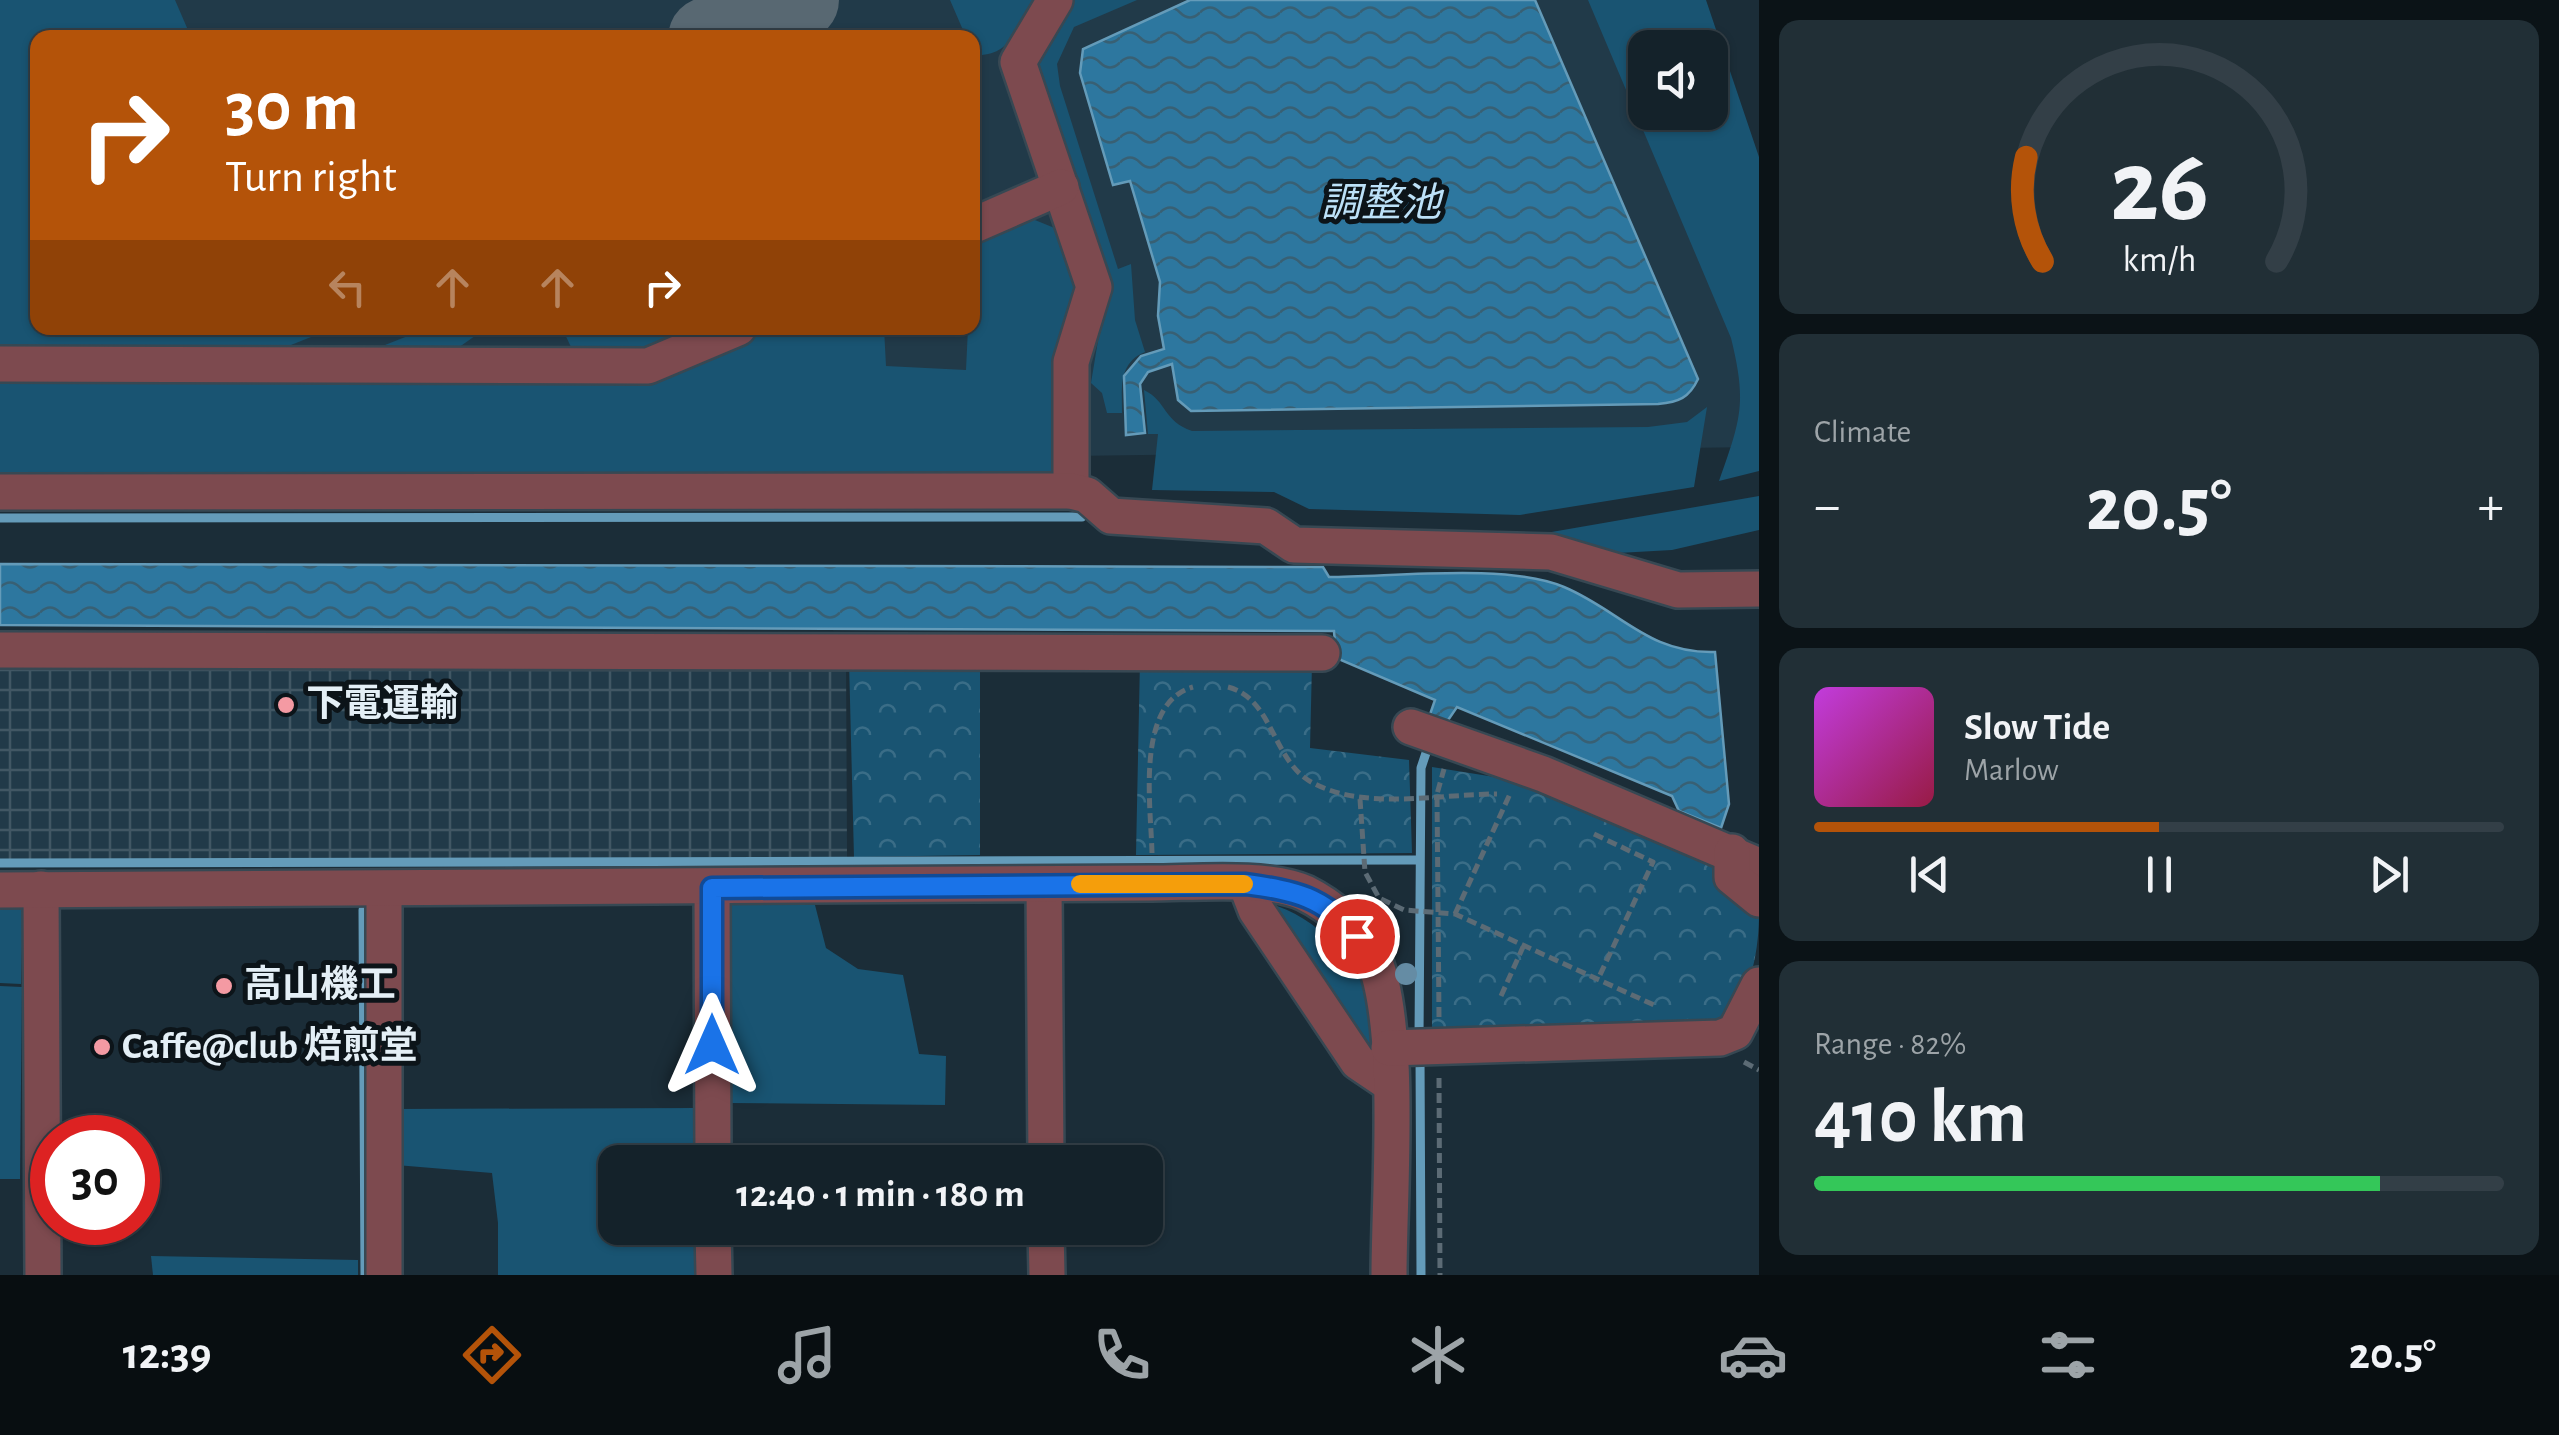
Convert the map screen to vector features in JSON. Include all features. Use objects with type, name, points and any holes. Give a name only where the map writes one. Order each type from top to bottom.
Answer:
[{"type":"street","points":[[1054,0],[1018,62],[1094,287],[1070,362],[1071,491]]},
{"type":"street","points":[[980,223],[1061,188]]},
{"type":"street","points":[[0,364],[648,366],[721,335]]},
{"type":"street","points":[[0,492],[1071,491],[1088,495],[1111,516],[1266,526],[1294,545],[1551,552],[1678,590],[1759,589]]},
{"type":"street","points":[[0,650],[1322,653]]},
{"type":"street","points":[[1431,734],[1543,774],[1745,859],[1732,877],[1759,899]]},
{"type":"street","points":[[1044,884],[1046,1145]]},
{"type":"street","points":[[1246,884],[1256,910],[1358,1062],[1409,1054],[1676,1039],[1701,1041],[1735,1032],[1759,986]]},
{"type":"street","points":[[0,890],[1246,884],[1303,892],[1343,919],[1372,952],[1387,1006],[1409,1054],[1389,1275]]},
{"type":"street","points":[[712,888],[713,1145]]},
{"type":"street","points":[[40,889],[43,1275]]},
{"type":"street","points":[[384,889],[384,1275]]},
{"type":"street","points":[[714,1245],[714,1275]]},
{"type":"street","points":[[1046,1245],[1047,1275]]},
{"type":"path","points":[[1152,847],[1150,739],[1164,710],[1186,690],[1198,686]]},
{"type":"path","points":[[1225,686],[1239,690],[1260,709],[1289,763],[1310,782],[1360,799],[1510,794],[1528,803]]},
{"type":"path","points":[[1431,734],[1437,794],[1438,909],[1409,1054],[1440,1275]]},
{"type":"path","points":[[1455,914],[1510,794]]},
{"type":"path","points":[[1360,799],[1365,872],[1380,898],[1404,910],[1438,909],[1455,914],[1584,977],[1598,977],[1678,1018],[1676,1039]]},
{"type":"path","points":[[1581,828],[1653,862],[1598,977]]},
{"type":"path","points":[[1500,996],[1523,948]]},
{"type":"shaded area","points":[[0,0],[1694,0],[1663,30],[1628,30],[1628,130],[1713,130],[1759,447],[0,470]]},
{"type":"shaded area","points":[[846,656],[847,857],[0,860],[0,659]]},
{"type":"green space","points":[[0,0],[175,0],[188,30],[30,30],[30,335],[316,335],[286,347],[0,350]]},
{"type":"green space","points":[[950,0],[1037,0],[1020,29],[997,51],[980,55],[980,30],[963,30]]},
{"type":"green space","points":[[1068,0],[1137,0],[1074,27],[1057,64],[1060,86],[1118,269],[1131,264],[1135,320],[1145,352],[1126,370],[1122,413],[1107,413],[1102,393],[1091,383],[1107,286],[1036,57]]},
{"type":"green space","points":[[1588,0],[1706,0],[1716,30],[1628,30],[1628,95]]},
{"type":"green space","points":[[1728,65],[1759,157],[1759,471],[1719,481],[1739,411],[1739,379],[1731,338],[1643,130],[1728,130]]},
{"type":"green space","points":[[1030,218],[1057,229],[1077,289],[1055,350],[1053,478],[0,477],[0,375],[652,377],[752,335],[884,335],[886,366],[966,370],[968,335],[980,335],[980,238]]},
{"type":"green space","points":[[410,335],[476,335],[455,350],[385,345]]},
{"type":"green space","points":[[565,335],[683,335],[643,352],[571,347]]},
{"type":"green space","points":[[1144,390],[1176,422],[1192,431],[1648,427],[1687,422],[1707,407],[1694,487],[1520,515],[1309,509],[1274,492],[1152,490],[1158,434],[1148,434]]},
{"type":"green space","points":[[1759,496],[1759,530],[1672,550],[1600,554],[1304,534],[1540,534]]},
{"type":"green space","points":[[849,660],[980,661],[980,855],[854,857]]},
{"type":"green space","points":[[1140,661],[1312,663],[1310,748],[1409,760],[1412,853],[1136,855]]},
{"type":"green space","points":[[1432,767],[1538,784],[1710,862],[1722,887],[1759,914],[1751,974],[1731,1014],[1720,1024],[1432,1033]]},
{"type":"green space","points":[[736,901],[815,905],[826,948],[858,969],[903,975],[919,1054],[946,1056],[945,1105],[729,1103],[729,905]]},
{"type":"green space","points":[[1270,904],[1303,918],[1319,930],[1358,973],[1372,1006],[1371,1054]]},
{"type":"green space","points":[[0,906],[23,906],[21,984],[0,983]]},
{"type":"green space","points":[[0,986],[22,987],[20,1179],[0,1179]]},
{"type":"green space","points":[[698,1108],[698,1145],[598,1145],[598,1245],[698,1245],[697,1275],[498,1275],[498,1223],[492,1173],[396,1165],[395,1109]]},
{"type":"green space","points":[[151,1256],[358,1260],[358,1275],[153,1275]]},
{"type":"water","name":"調整池","points":[[1190,0],[1535,0],[1698,379],[1691,391],[1678,400],[1658,404],[1191,411],[1178,400],[1172,364],[1148,372],[1140,384],[1145,433],[1126,435],[1124,376],[1141,356],[1164,349],[1158,316],[1160,282],[1130,181],[1113,185],[1080,73],[1083,49]]},
{"type":"water","points":[[0,564],[1323,567],[1329,577],[1513,575],[1564,587],[1671,646],[1715,652],[1729,804],[1721,828],[1679,811],[1672,796],[1457,707],[1442,729],[1427,723],[1435,700],[1336,658],[1334,631],[0,625]]},
{"type":"waterway","points":[[0,518],[1082,517]]},
{"type":"waterway","points":[[1419,1037],[1421,768],[1429,744]]},
{"type":"waterway","points":[[0,863],[1418,860]]},
{"type":"waterway","points":[[363,910],[365,1275]]},
{"type":"waterway","points":[[1420,1053],[1421,1275]]},
{"type":"taxiway","points":[[728,30],[798,0]]},
{"type":"slow traffic","points":[[1080,884],[1244,884]]},
{"type":"place","name":"下電運輸","points":[[286,705]]},
{"type":"place","name":"高山機工","points":[[224,986]]},
{"type":"place","name":"Caffe@club 焙煎堂","points":[[102,1047]]},
{"type":"route","points":[[712,1045],[712,888],[1246,884],[1303,892],[1343,919],[1357,936]]}]
